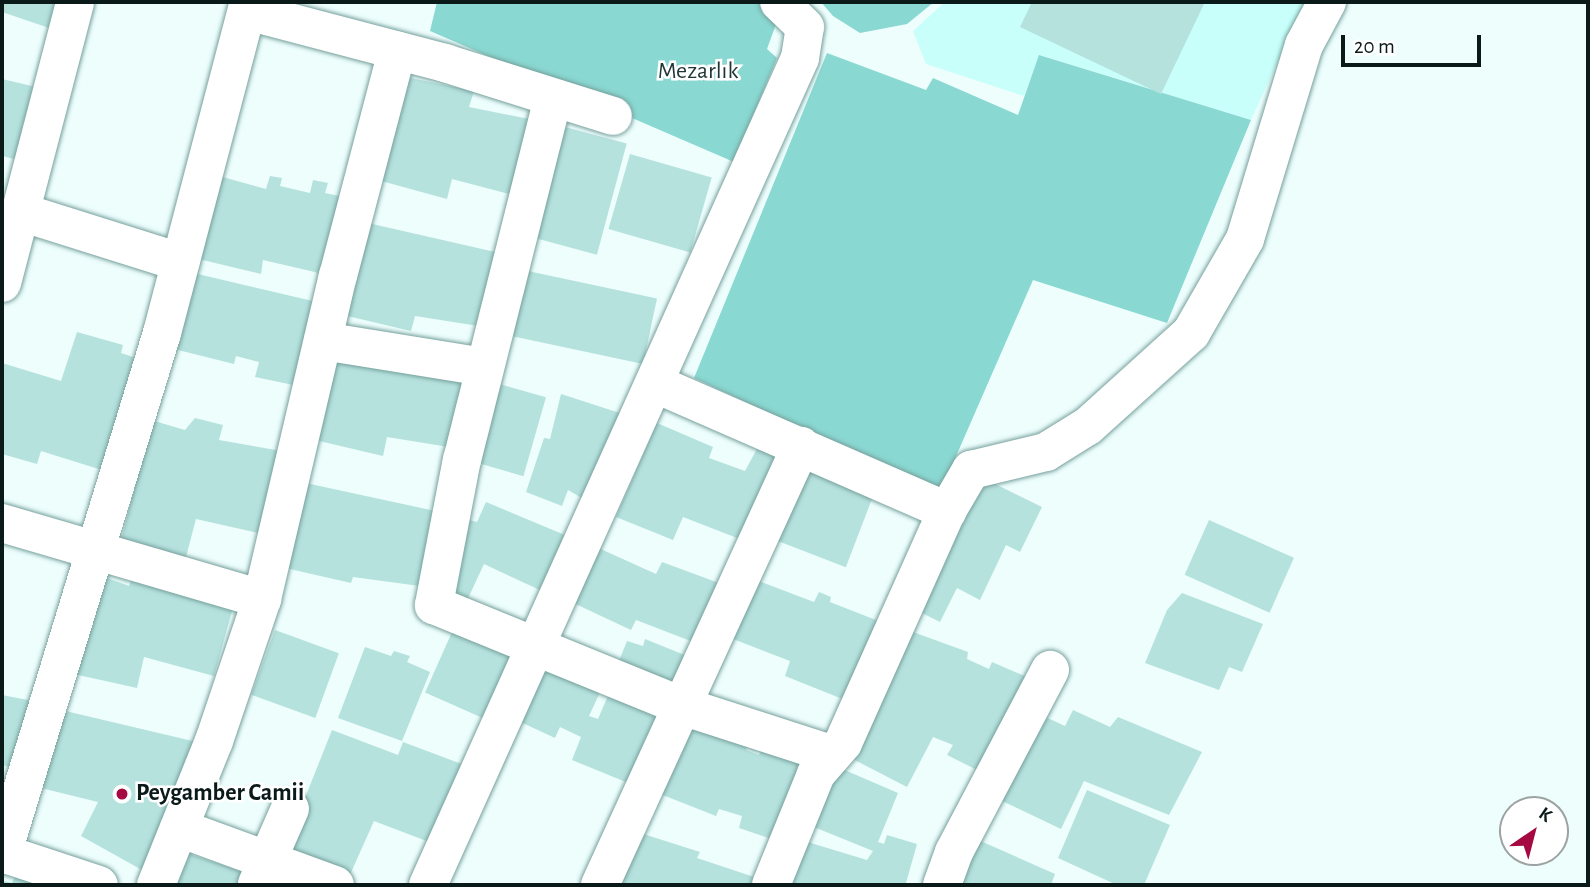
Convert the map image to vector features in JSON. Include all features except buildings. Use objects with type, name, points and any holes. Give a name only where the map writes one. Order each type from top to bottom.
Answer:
[{"type":"street","points":[[2,283],[12,232],[75,2]]},
{"type":"street","points":[[428,885],[533,645],[656,384],[800,58],[805,27],[779,2]]},
{"type":"street","points":[[771,885],[816,775],[852,724],[947,511],[971,470],[1046,452],[1088,426],[1192,333],[1245,239],[1304,45],[1327,2]]},
{"type":"street","points":[[99,885],[2,854],[93,548],[158,345],[248,6],[613,116]]},
{"type":"street","points":[[156,885],[214,741],[262,599],[323,341],[397,51]]},
{"type":"street","points":[[553,98],[484,367],[434,605],[682,706],[831,754]]},
{"type":"street","points":[[12,232],[180,262]]},
{"type":"street","points":[[323,341],[484,367]]},
{"type":"street","points":[[656,384],[947,511]]},
{"type":"street","points":[[600,885],[801,446]]},
{"type":"street","points":[[2,523],[262,599]]},
{"type":"street","points":[[942,885],[954,852],[1050,670]]},
{"type":"street","points":[[261,874],[289,809]]},
{"type":"street","points":[[178,828],[261,874],[335,885]]},
{"type":"shaded area","points":[[945,2],[1305,2],[1251,120],[1040,55],[1024,96],[926,64],[913,31]]},
{"type":"green space","name":"Mezarlık","points":[[437,2],[767,2],[780,13],[767,49],[777,58],[734,162],[430,31]]},
{"type":"green space","points":[[821,2],[934,2],[907,24],[860,33],[833,16]]},
{"type":"green space","points":[[827,53],[926,90],[933,78],[1018,115],[1039,55],[1251,120],[1167,323],[1033,280],[940,493],[694,378]]},
{"type":"place","name":"Peygamber Camii","points":[[122,794]]}]
